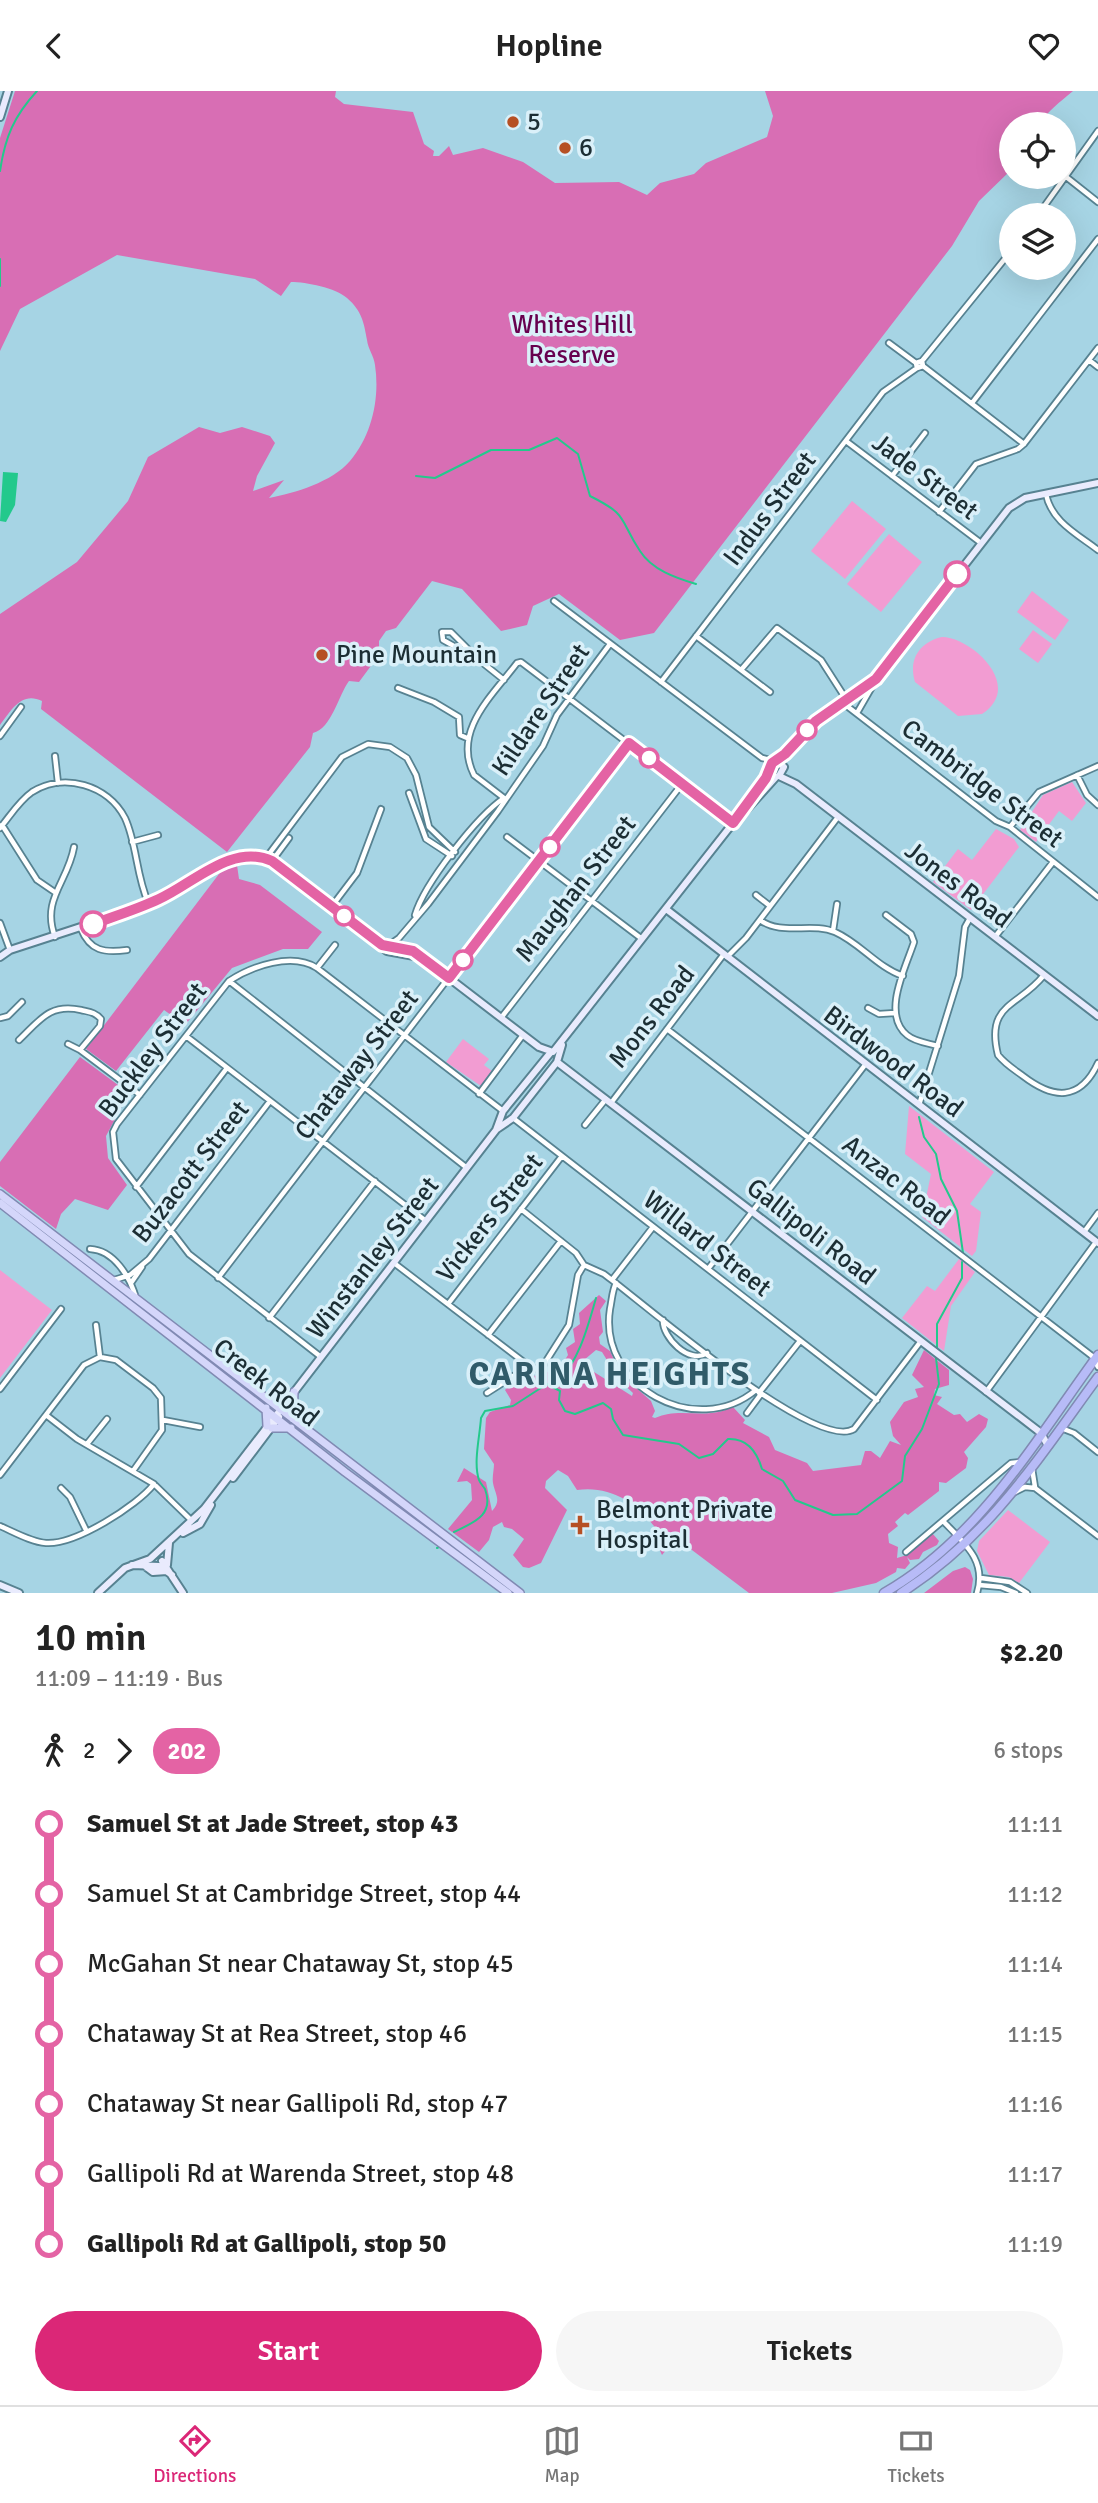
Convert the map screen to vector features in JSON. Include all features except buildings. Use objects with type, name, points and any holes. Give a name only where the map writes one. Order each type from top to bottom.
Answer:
[{"type":"highway","points":[[884,1593],[932,1560],[985,1509],[1097,1360]]},
{"type":"highway","points":[[901,1593],[965,1545],[1014,1492],[1098,1377]]},
{"type":"main road","name":"Creek Road","points":[[0,1194],[136,1299],[292,1428],[440,1536]]},
{"type":"main road","name":"Creek Road","points":[[0,1203],[266,1408],[293,1419],[506,1592]]},
{"type":"main road","points":[[293,1419],[295,1392]]},
{"type":"main road","points":[[266,1408],[269,1427],[292,1428]]},
{"type":"main road","name":"Creek Road","points":[[449,1544],[518,1592]]},
{"type":"street","points":[[0,117],[8,91]]},
{"type":"street","points":[[1076,161],[1098,131]]},
{"type":"street","points":[[1076,185],[1098,202]]},
{"type":"street","points":[[972,403],[1098,239]]},
{"type":"street","name":"Indus Street","points":[[661,682],[889,385],[920,365],[999,266]]},
{"type":"street","points":[[889,343],[1024,444]]},
{"type":"street","points":[[939,512],[976,464],[1018,449],[1024,444],[1098,348]]},
{"type":"street","points":[[1089,360],[1098,367]]},
{"type":"street","points":[[892,476],[925,433]]},
{"type":"street","name":"Jade Street","points":[[846,441],[981,543]]},
{"type":"street","name":"Winstanley Street","points":[[496,1130],[513,1118],[563,1043],[733,823],[776,761],[816,721],[876,679],[1012,505],[1046,494],[1098,483]]},
{"type":"street","points":[[1046,494],[1049,508],[1057,519],[1098,550]]},
{"type":"street","points":[[554,601],[762,758],[769,770]]},
{"type":"street","points":[[741,670],[777,628],[821,660],[844,701]]},
{"type":"street","points":[[479,660],[443,640],[442,632],[451,632],[504,680]]},
{"type":"street","points":[[696,636],[770,692]]},
{"type":"street","name":"Kildare Street","points":[[385,945],[399,939],[498,811],[504,798],[543,746],[557,715],[569,697],[610,644]]},
{"type":"street","points":[[504,798],[474,775],[467,738],[473,722],[517,663],[521,662],[733,823]]},
{"type":"street","points":[[858,713],[876,679]]},
{"type":"street","points":[[398,688],[434,702],[459,717],[460,736],[467,738]]},
{"type":"street","name":"Cambridge Street","points":[[844,701],[996,821],[1010,827],[1098,897]]},
{"type":"street","points":[[0,736],[21,708]]},
{"type":"street","name":"Winstanley Street","points":[[733,823],[778,776],[798,740]]},
{"type":"street","name":"Chataway Street","points":[[218,1278],[629,743]]},
{"type":"street","points":[[269,860],[342,757],[369,744],[390,747],[407,758],[416,775],[429,827],[453,854]]},
{"type":"street","points":[[55,756],[58,783]]},
{"type":"street","points":[[762,758],[776,761]]},
{"type":"street","name":"Jones Road","points":[[776,761],[796,784]]},
{"type":"street","points":[[1010,827],[1039,792],[1098,766]]},
{"type":"street","name":"Jones Road","points":[[769,770],[796,784],[1098,1016]]},
{"type":"street","points":[[1077,775],[1087,795],[1098,805]]},
{"type":"street","points":[[56,893],[37,880],[1,827],[34,791],[58,783],[90,786],[110,799],[125,819],[148,902]]},
{"type":"street","name":"Maughan Street","points":[[501,1018],[682,784]]},
{"type":"street","points":[[410,793],[426,839],[453,854]]},
{"type":"street","name":"Kildare Street","points":[[415,918],[424,893],[486,811],[504,798]]},
{"type":"street","points":[[332,906],[357,873],[381,810]]},
{"type":"street","name":"Mons Road","points":[[608,1101],[726,955],[760,920],[838,817]]},
{"type":"street","points":[[132,842],[158,835]]},
{"type":"street","points":[[507,837],[642,939]]},
{"type":"street","points":[[269,860],[289,838]]},
{"type":"street","points":[[55,937],[49,914],[74,847]]},
{"type":"street","points":[[0,957],[10,950],[81,929],[156,901],[234,859],[256,856],[269,860]]},
{"type":"street","name":"Gallipoli Road","points":[[269,860],[394,954],[422,957]]},
{"type":"street","points":[[995,937],[1053,862]]},
{"type":"street","points":[[757,895],[771,906]]},
{"type":"street","points":[[833,931],[837,904]]},
{"type":"street","name":"Birdwood Road","points":[[666,909],[1097,1242]]},
{"type":"street","points":[[886,915],[914,938],[895,1013],[907,1035],[938,1046]]},
{"type":"street","points":[[919,1105],[959,976],[965,927],[970,918]]},
{"type":"street","points":[[760,920],[770,926],[833,931],[885,970],[904,976]]},
{"type":"street","points":[[0,923],[10,950]]},
{"type":"street","points":[[81,929],[86,942],[94,948],[109,952],[127,950]]},
{"type":"street","points":[[399,939],[401,949]]},
{"type":"street","points":[[335,945],[317,968],[513,1118]]},
{"type":"street","name":"Gallipoli Road","points":[[385,945],[422,957],[1041,1433]]},
{"type":"street","name":"Buckley Street","points":[[317,968],[309,963],[287,961],[254,969],[229,981],[113,1132],[114,1154],[188,1254],[321,1357]]},
{"type":"street","points":[[1044,975],[998,1017],[994,1035],[998,1055],[1037,1087],[1051,1094],[1076,1089],[1090,1077],[1098,1063]]},
{"type":"street","points":[[229,981],[467,1168]]},
{"type":"street","points":[[0,1018],[8,1016],[22,1002]]},
{"type":"street","points":[[19,1041],[54,1009],[66,1007],[96,1013],[101,1019],[100,1026],[80,1050]]},
{"type":"street","points":[[868,1008],[878,1014],[895,1013]]},
{"type":"street","name":"Anzac Road","points":[[667,1029],[1097,1360]]},
{"type":"street","points":[[479,1094],[523,1035]]},
{"type":"street","points":[[186,1036],[426,1221]]},
{"type":"street","points":[[68,1044],[140,1095]]},
{"type":"street","name":"Winstanley Street","points":[[159,1564],[269,1427],[467,1168],[496,1130],[504,1112],[552,1058]]},
{"type":"street","points":[[708,1269],[865,1065]]},
{"type":"street","points":[[136,1187],[227,1068]]},
{"type":"street","name":"Buzacott Street","points":[[131,1283],[270,1101]]},
{"type":"street","points":[[585,1125],[608,1101]]},
{"type":"street","points":[[504,1112],[512,1109],[513,1118]]},
{"type":"street","name":"Willard Street","points":[[513,1118],[877,1400]]},
{"type":"street","name":"Vickers Street","points":[[448,1304],[562,1156]]},
{"type":"street","points":[[269,1318],[375,1181]]},
{"type":"street","points":[[521,1209],[561,1241],[584,1265],[614,1281],[759,1392],[806,1421],[839,1433],[854,1429],[921,1341]]},
{"type":"street","points":[[1084,1232],[1098,1213]]},
{"type":"street","points":[[653,1227],[614,1281],[609,1320],[615,1354],[632,1381],[654,1398],[685,1409],[722,1406],[759,1392]]},
{"type":"street","points":[[488,1335],[561,1241]]},
{"type":"street","points":[[986,1392],[1097,1242]]},
{"type":"street","points":[[90,1249],[107,1254],[131,1283],[136,1299]]},
{"type":"street","points":[[394,1263],[534,1369],[543,1366],[559,1345],[569,1325],[578,1275],[584,1265]]},
{"type":"street","name":"Buzacott Street","points":[[112,1280],[127,1277],[142,1267]]},
{"type":"street","points":[[0,1389],[61,1309]]},
{"type":"street","points":[[663,1319],[661,1322],[669,1338],[680,1349],[699,1356],[707,1353]]},
{"type":"street","points":[[96,1325],[100,1357]]},
{"type":"street","points":[[747,1413],[759,1392],[800,1341]]},
{"type":"street","points":[[0,1475],[2,1467],[84,1365],[100,1357],[116,1360],[156,1391],[161,1398],[163,1420],[158,1439],[132,1471]]},
{"type":"street","points":[[487,1393],[528,1366]]},
{"type":"street","points":[[46,1415],[154,1484],[195,1519]]},
{"type":"street","points":[[1070,1415],[1074,1433]]},
{"type":"street","points":[[88,1444],[107,1419]]},
{"type":"street","points":[[163,1420],[200,1427]]},
{"type":"street","points":[[1048,1446],[1041,1433],[1059,1431],[1074,1433],[1098,1452]]},
{"type":"street","points":[[906,1552],[1011,1463],[1020,1462]]},
{"type":"street","points":[[1032,1468],[1035,1488]]},
{"type":"street","points":[[0,1526],[48,1543],[63,1541],[138,1501],[154,1484]]},
{"type":"street","points":[[1014,1492],[1028,1486],[1035,1488],[1098,1536]]},
{"type":"street","points":[[61,1488],[70,1497],[86,1530]]},
{"type":"street","name":"Winstanley Street","points":[[159,1564],[169,1543],[195,1519]]},
{"type":"street","points":[[943,1521],[978,1562],[981,1578],[977,1593]]},
{"type":"street","points":[[97,1593],[113,1576],[132,1565],[159,1564],[183,1593]]},
{"type":"street","points":[[981,1578],[1010,1582],[1027,1593]]},
{"type":"street","points":[[0,1585],[19,1593]]},
{"type":"street","points":[[979,1585],[1001,1587],[1016,1593]]},
{"type":"shaded area","points":[[3,472],[18,473],[15,505],[6,522],[0,521]]},
{"type":"shaded area","points":[[852,501],[886,529],[845,579],[811,551]]},
{"type":"shaded area","points":[[889,534],[922,562],[881,612],[847,584]]},
{"type":"shaded area","points":[[1032,591],[1069,620],[1055,640],[1017,612]]},
{"type":"shaded area","points":[[1033,630],[1052,644],[1038,663],[1019,649]]},
{"type":"shaded area","points":[[942,637],[967,645],[989,665],[996,677],[998,690],[994,703],[982,714],[958,716],[915,682],[913,666],[918,653],[934,639]]},
{"type":"shaded area","points":[[1072,782],[1086,803],[1072,821],[1059,811],[1036,842],[1020,830],[1043,795]]},
{"type":"shaded area","points":[[996,829],[1014,839],[1019,847],[971,910],[933,882],[958,849],[972,860]]},
{"type":"shaded area","points":[[463,1039],[489,1059],[484,1065],[492,1071],[481,1086],[446,1062]]},
{"type":"shaded area","points":[[909,1106],[994,1172],[970,1204],[981,1212],[976,1251],[972,1256],[922,1217],[931,1174],[905,1154]]},
{"type":"shaded area","points":[[959,1259],[975,1272],[951,1306],[944,1351],[902,1318],[927,1286],[935,1291]]},
{"type":"shaded area","points":[[0,1270],[52,1310],[0,1378]]},
{"type":"shaded area","points":[[1008,1510],[1050,1542],[1019,1583],[1009,1577],[989,1575],[977,1551],[979,1541]]},
{"type":"green space","name":"Whites Hill Reserve","points":[[15,91],[336,91],[335,97],[344,104],[413,112],[424,144],[434,151],[433,156],[439,156],[449,146],[453,155],[483,148],[523,162],[555,183],[619,182],[647,195],[660,183],[694,174],[706,163],[767,137],[773,116],[765,91],[1073,91],[1049,112],[999,112],[999,182],[979,201],[952,246],[654,633],[620,640],[559,594],[533,606],[527,625],[501,631],[462,589],[432,581],[396,628],[386,631],[379,641],[379,655],[359,682],[349,681],[330,718],[320,730],[313,733],[310,747],[227,852],[41,709],[42,701],[22,701],[0,725],[0,614],[77,562],[128,501],[148,457],[199,427],[220,433],[242,427],[270,436],[275,443],[257,476],[253,491],[284,480],[269,498],[323,481],[342,468],[364,440],[375,403],[374,362],[363,323],[347,298],[336,291],[312,284],[291,282],[281,296],[255,279],[117,255],[20,309],[0,351],[0,138]]},
{"type":"green space","points":[[237,865],[239,879],[260,885],[322,932],[308,949],[283,949],[232,968],[185,1025],[164,1010],[116,1071],[86,1049],[222,870]]},
{"type":"green space","points":[[80,1057],[129,1093],[106,1136],[108,1158],[127,1185],[108,1210],[75,1199],[61,1214],[56,1229],[0,1186],[0,1162]]},
{"type":"green space","points":[[599,1295],[606,1301],[600,1310],[603,1332],[599,1337],[600,1344],[610,1351],[615,1362],[610,1365],[602,1352],[596,1350],[584,1360],[583,1370],[594,1372],[632,1396],[633,1393],[618,1379],[624,1377],[651,1401],[655,1411],[652,1417],[655,1418],[674,1413],[712,1413],[733,1407],[745,1420],[743,1423],[769,1437],[775,1450],[807,1463],[813,1471],[861,1465],[865,1451],[871,1451],[880,1458],[890,1441],[901,1445],[893,1436],[890,1422],[904,1402],[918,1397],[915,1389],[924,1387],[912,1375],[924,1350],[949,1370],[949,1385],[935,1389],[934,1395],[942,1397],[937,1404],[954,1415],[960,1414],[967,1422],[979,1414],[988,1419],[986,1427],[964,1452],[968,1458],[966,1468],[946,1483],[939,1482],[939,1491],[908,1515],[905,1513],[895,1522],[898,1526],[888,1534],[889,1543],[898,1547],[897,1558],[907,1555],[932,1533],[939,1541],[937,1545],[923,1552],[919,1559],[910,1560],[907,1557],[910,1563],[905,1569],[897,1568],[896,1572],[876,1583],[832,1593],[749,1593],[676,1538],[662,1555],[657,1532],[641,1511],[612,1493],[577,1490],[568,1476],[558,1470],[546,1481],[545,1488],[567,1510],[541,1563],[529,1568],[523,1567],[513,1555],[524,1539],[512,1529],[504,1527],[502,1522],[493,1527],[489,1540],[479,1552],[448,1529],[472,1500],[471,1484],[467,1481],[457,1482],[464,1468],[486,1482],[492,1511],[497,1504],[493,1481],[494,1464],[484,1449],[486,1418],[490,1412],[510,1405],[511,1400],[505,1390],[512,1384],[546,1373],[562,1363],[568,1355],[566,1348],[575,1342],[573,1329],[580,1324],[579,1313]]},
{"type":"green space","points":[[965,1567],[970,1570],[973,1579],[971,1593],[924,1593],[953,1571]]},
{"type":"waterway","points":[[0,171],[12,128],[22,109],[37,91]]},
{"type":"waterway","points":[[0,259],[0,286]]},
{"type":"waterway","points":[[416,476],[435,478],[491,450],[529,450],[557,438],[578,454],[590,496],[618,513],[645,558],[665,572],[696,584]]},
{"type":"waterway","points":[[919,1117],[924,1137],[936,1154],[941,1179],[957,1211],[963,1253]]},
{"type":"waterway","points":[[937,1349],[937,1324],[962,1278],[962,1262]]},
{"type":"waterway","points":[[556,1385],[576,1355],[596,1298]]},
{"type":"waterway","points":[[454,1532],[480,1517],[487,1506],[485,1489],[477,1473],[477,1449],[481,1418],[485,1411],[513,1406],[547,1384],[560,1391],[559,1400],[565,1411],[575,1414],[603,1403],[611,1409],[613,1419],[623,1435],[679,1444],[699,1458],[713,1454],[728,1439],[741,1441],[751,1447],[762,1469],[783,1481],[795,1500],[833,1515],[857,1514],[902,1481],[905,1456],[922,1429],[939,1384],[936,1358]]},
{"type":"bus line","name":"202","points":[[93,924],[156,901],[223,863],[244,856],[256,856],[272,861],[382,945],[413,951],[449,978],[629,743],[733,823],[766,778],[772,763],[785,754],[816,721],[876,679],[957,574]]},
{"type":"place","name":"5","points":[[513,122]]},
{"type":"place","name":"6","points":[[565,148]]},
{"type":"place","name":"Pine Mountain","points":[[322,655]]},
{"type":"place","name":"Belmont Private Hospital","points":[[580,1525]]},
{"type":"district","name":"CARINA HEIGHTS","points":[[610,1374]]}]
